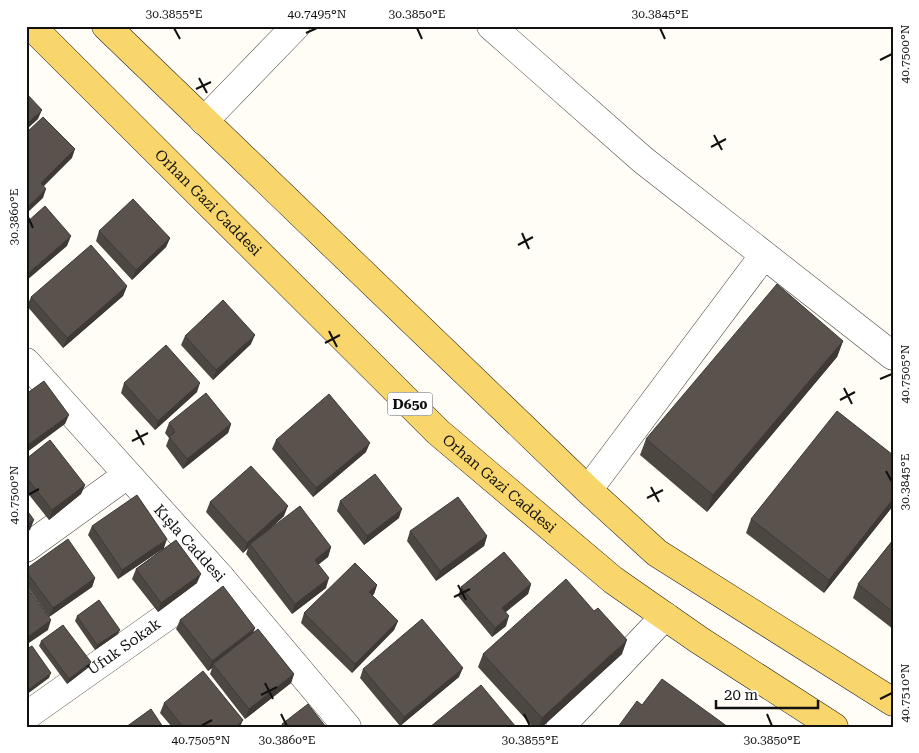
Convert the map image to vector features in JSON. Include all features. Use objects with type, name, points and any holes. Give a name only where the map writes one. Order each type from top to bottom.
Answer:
[{"type":"main road","name":"Orhan Gazi Caddesi","points":[[31,26],[438,432],[613,580],[834,727]]},
{"type":"main road","points":[[106,26],[588,490],[657,553],[893,702]]},
{"type":"street","points":[[204,121],[296,26]]},
{"type":"street","points":[[491,26],[643,160],[893,356]]},
{"type":"street","points":[[588,490],[764,255]]},
{"type":"street","name":"Kışla Caddesi","points":[[27,365],[221,578],[347,727]]},
{"type":"street","points":[[26,548],[127,475]]},
{"type":"street","name":"Ufuk Sokak","points":[[26,716],[221,578]]},
{"type":"street","points":[[560,727],[665,616]]},
{"type":"building","points":[[26,93],[42,110],[26,124]]},
{"type":"building","points":[[43,117],[75,149],[41,183],[46,189],[26,208],[26,133]]},
{"type":"building","points":[[133,199],[170,238],[136,270],[99,231]]},
{"type":"building","points":[[45,206],[71,236],[27,274],[26,223]]},
{"type":"building","points":[[91,245],[127,286],[67,338],[31,297]]},
{"type":"building","points":[[777,284],[843,341],[713,495],[646,439]]},
{"type":"building","points":[[223,300],[255,335],[216,370],[185,336]]},
{"type":"building","points":[[166,345],[200,383],[158,421],[124,383]]},
{"type":"building","points":[[44,381],[69,415],[26,446],[26,394]]},
{"type":"building","points":[[206,393],[231,424],[187,459],[169,437],[175,432],[169,423]]},
{"type":"building","points":[[329,394],[370,443],[316,488],[276,440]]},
{"type":"building","points":[[837,411],[893,455],[893,499],[829,580],[751,519]]},
{"type":"building","points":[[50,440],[85,485],[52,510],[26,477],[26,459]]},
{"type":"building","points":[[251,466],[288,506],[247,543],[210,502]]},
{"type":"building","points":[[375,474],[402,509],[367,536],[340,501]]},
{"type":"building","points":[[137,495],[167,539],[122,570],[92,526]]},
{"type":"building","points":[[458,497],[487,536],[440,571],[410,531]]},
{"type":"building","points":[[300,506],[331,547],[315,560],[329,578],[295,604],[250,544]]},
{"type":"building","points":[[26,509],[34,520],[26,525]]},
{"type":"building","points":[[68,539],[95,578],[53,608],[26,569]]},
{"type":"building","points":[[176,540],[201,574],[161,603],[136,569]]},
{"type":"building","points":[[893,540],[893,612],[858,584]]},
{"type":"building","points":[[504,552],[531,584],[502,608],[509,616],[495,628],[461,587]]},
{"type":"building","points":[[355,563],[377,585],[369,592],[398,621],[355,664],[304,613]]},
{"type":"building","points":[[566,579],[594,611],[598,608],[627,640],[542,718],[483,654]]},
{"type":"building","points":[[26,586],[51,620],[26,638]]},
{"type":"building","points":[[223,586],[255,628],[212,661],[180,620]]},
{"type":"building","points":[[99,600],[120,630],[97,645],[77,616]]},
{"type":"building","points":[[422,619],[463,668],[404,717],[363,669]]},
{"type":"building","points":[[63,625],[91,662],[69,679],[41,641]]},
{"type":"building","points":[[258,629],[294,674],[249,709],[213,664]]},
{"type":"building","points":[[32,646],[51,673],[26,691],[26,649]]},
{"type":"building","points":[[203,671],[243,720],[235,727],[183,727],[164,703]]},
{"type":"building","points":[[662,679],[728,727],[618,727],[637,701],[642,705]]},
{"type":"building","points":[[481,685],[516,727],[430,727]]},
{"type":"building","points":[[308,704],[326,727],[284,727],[282,724]]},
{"type":"building","points":[[151,709],[163,727],[126,727]]}]
